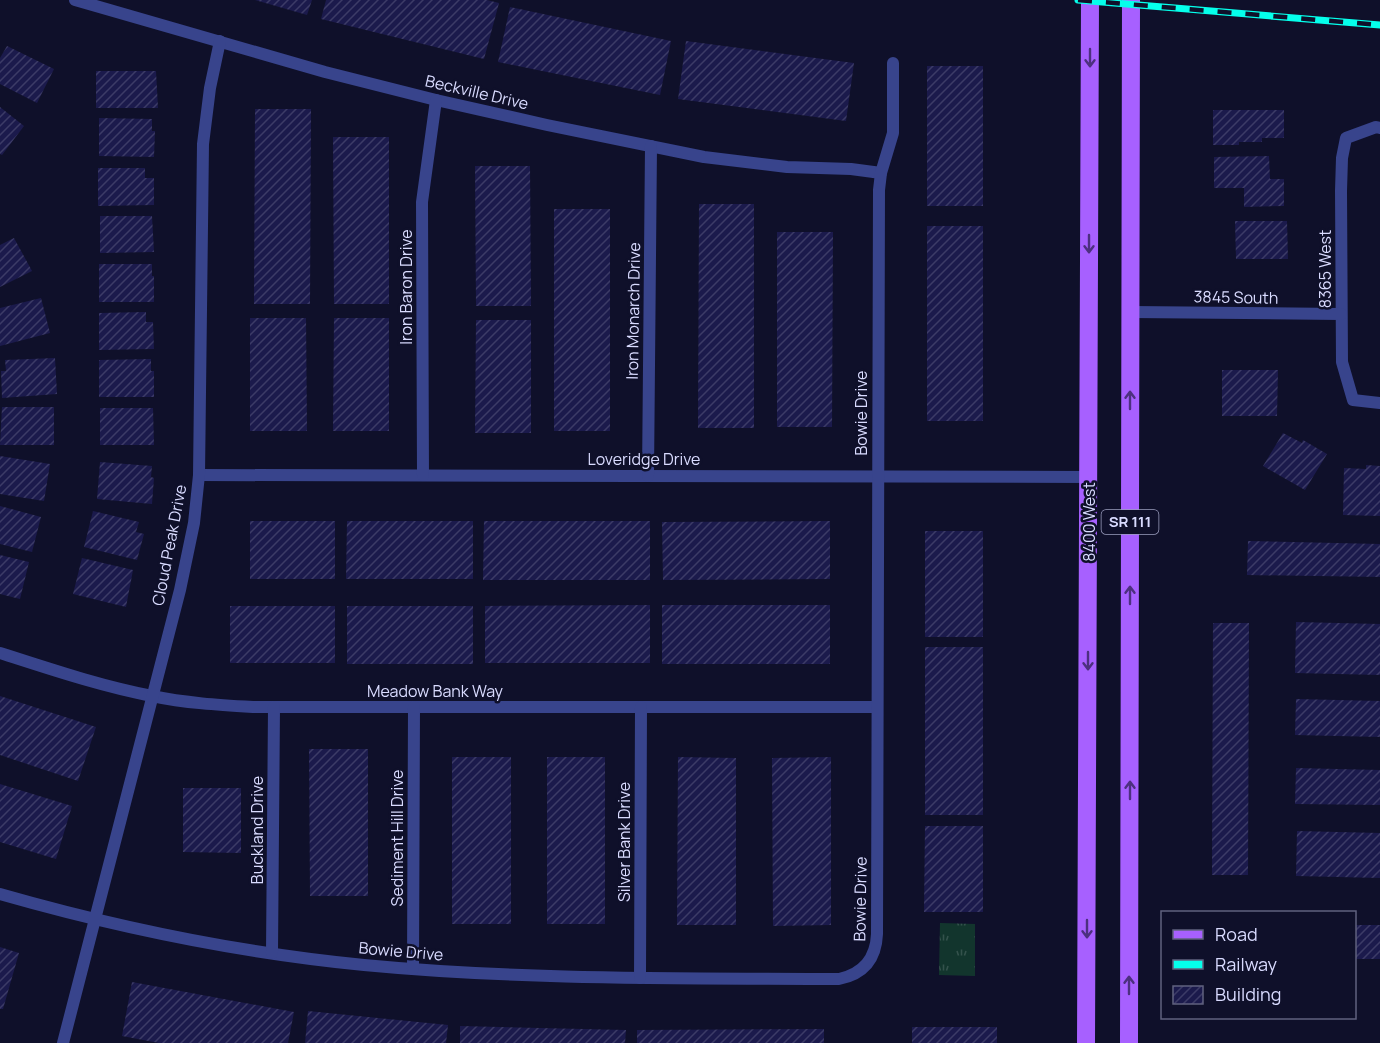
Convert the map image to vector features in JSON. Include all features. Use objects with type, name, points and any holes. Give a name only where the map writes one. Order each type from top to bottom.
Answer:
[{"type":"main road","name":"8400 West","points":[[1086,1043],[1090,0]]},
{"type":"main road","name":"SR 111","points":[[1129,1043],[1131,0]]},
{"type":"street","name":"Beckville Drive","points":[[75,0],[325,72],[436,100],[651,146],[752,163],[881,173]]},
{"type":"street","name":"Cloud Peak Drive","points":[[63,1043],[187,557],[199,475],[203,144],[210,88],[220,42]]},
{"type":"street","name":"Bowie Drive","points":[[0,894],[95,919],[209,943],[363,965],[523,975],[839,979],[849,977],[866,966],[877,946],[878,214],[881,173],[893,133],[893,63]]},
{"type":"street","name":"Iron Baron Drive","points":[[423,475],[422,202],[436,100]]},
{"type":"street","name":"8365 West","points":[[1380,128],[1346,138],[1342,158],[1341,314],[1342,362],[1353,400],[1380,403]]},
{"type":"street","name":"Iron Monarch Drive","points":[[648,476],[651,146]]},
{"type":"street","name":"3845 South","points":[[1131,312],[1341,314]]},
{"type":"street","name":"Loveridge Drive","points":[[199,475],[1089,477]]},
{"type":"street","name":"Meadow Bank Way","points":[[0,653],[72,676],[152,696],[202,704],[274,707],[877,707]]},
{"type":"street","name":"Buckland Drive","points":[[272,953],[274,707]]},
{"type":"street","name":"Sediment Hill Drive","points":[[413,969],[414,707]]},
{"type":"street","name":"Silver Bank Drive","points":[[640,978],[641,707]]},
{"type":"green space","points":[[940,923],[975,924],[975,976],[939,975]]},
{"type":"building","points":[[255,0],[312,0],[307,15]]},
{"type":"building","points":[[326,0],[487,0],[499,3],[484,59],[321,19]]},
{"type":"building","points":[[510,7],[671,41],[660,95],[498,62]]},
{"type":"building","points":[[686,41],[854,63],[846,121],[678,99]]},
{"type":"building","points":[[7,46],[54,69],[37,103],[0,84],[0,58]]},
{"type":"building","points":[[927,66],[983,66],[983,206],[927,206]]},
{"type":"building","points":[[96,71],[156,71],[158,108],[96,108]]},
{"type":"building","points":[[0,107],[24,126],[2,155],[0,154]]},
{"type":"building","points":[[255,109],[311,109],[310,304],[254,304]]},
{"type":"building","points":[[1213,110],[1284,110],[1284,138],[1262,138],[1262,142],[1239,142],[1239,145],[1213,145]]},
{"type":"building","points":[[99,118],[152,119],[152,131],[155,131],[154,157],[99,156]]},
{"type":"building","points":[[333,137],[389,137],[389,304],[334,304]]},
{"type":"building","points":[[1269,156],[1270,179],[1284,179],[1284,206],[1244,207],[1244,188],[1214,188],[1214,157]]},
{"type":"building","points":[[475,166],[530,166],[531,306],[476,306]]},
{"type":"building","points":[[98,168],[145,168],[145,178],[154,178],[154,205],[98,206]]},
{"type":"building","points":[[699,204],[754,204],[754,428],[698,428]]},
{"type":"building","points":[[554,209],[610,209],[610,431],[554,431]]},
{"type":"building","points":[[100,216],[152,216],[154,252],[100,253]]},
{"type":"building","points":[[1235,221],[1287,221],[1288,259],[1236,259]]},
{"type":"building","points":[[927,226],[983,226],[983,421],[927,421]]},
{"type":"building","points":[[777,232],[833,232],[832,427],[777,427]]},
{"type":"building","points":[[14,238],[32,271],[0,287],[0,245]]},
{"type":"building","points":[[99,264],[152,264],[154,302],[99,302]]},
{"type":"building","points":[[41,298],[50,333],[0,346],[0,308]]},
{"type":"building","points":[[146,312],[146,322],[153,322],[154,349],[99,350],[99,313]]},
{"type":"building","points":[[250,318],[306,318],[307,431],[250,431]]},
{"type":"building","points":[[334,318],[389,318],[389,431],[333,431]]},
{"type":"building","points":[[476,320],[531,320],[531,433],[475,433]]},
{"type":"building","points":[[55,358],[57,394],[2,398],[1,371],[6,371],[5,360]]},
{"type":"building","points":[[151,359],[151,371],[154,371],[154,397],[99,397],[99,360]]},
{"type":"building","points":[[1222,370],[1278,370],[1277,416],[1222,416]]},
{"type":"building","points":[[2,407],[54,407],[54,445],[0,445]]},
{"type":"building","points":[[100,408],[153,408],[154,445],[100,445]]},
{"type":"building","points":[[1283,433],[1302,443],[1303,440],[1327,454],[1305,490],[1263,466]]},
{"type":"building","points":[[0,456],[50,464],[44,501],[0,494]]},
{"type":"building","points":[[100,462],[152,466],[151,477],[154,478],[152,504],[97,499]]},
{"type":"building","points":[[1366,465],[1380,466],[1380,516],[1343,515],[1344,468],[1366,469]]},
{"type":"building","points":[[0,506],[41,517],[32,552],[0,544]]},
{"type":"building","points":[[93,511],[139,522],[136,532],[144,534],[137,560],[84,547]]},
{"type":"building","points":[[250,521],[335,521],[335,579],[250,579]]},
{"type":"building","points":[[347,521],[473,521],[473,579],[346,579]]},
{"type":"building","points":[[484,521],[650,521],[650,580],[483,580]]},
{"type":"building","points":[[830,521],[830,579],[663,580],[662,522]]},
{"type":"building","points":[[925,531],[983,531],[983,637],[925,637]]},
{"type":"building","points":[[1248,541],[1380,544],[1380,577],[1247,575]]},
{"type":"building","points":[[0,555],[29,562],[20,599],[0,594]]},
{"type":"building","points":[[82,558],[133,570],[126,607],[73,594]]},
{"type":"building","points":[[650,605],[650,663],[485,663],[485,606]]},
{"type":"building","points":[[662,605],[830,605],[830,664],[662,664]]},
{"type":"building","points":[[230,606],[335,606],[335,663],[230,663]]},
{"type":"building","points":[[347,606],[473,606],[473,664],[347,664]]},
{"type":"building","points":[[1296,622],[1380,624],[1380,675],[1295,673]]},
{"type":"building","points":[[1213,623],[1249,623],[1248,875],[1212,875]]},
{"type":"building","points":[[925,647],[983,647],[983,815],[925,815]]},
{"type":"building","points":[[0,696],[96,727],[78,781],[0,755]]},
{"type":"building","points":[[1296,699],[1380,701],[1380,737],[1295,735]]},
{"type":"building","points":[[309,749],[368,749],[368,896],[310,896]]},
{"type":"building","points":[[452,757],[511,757],[511,924],[452,924]]},
{"type":"building","points":[[547,757],[605,757],[605,924],[547,924]]},
{"type":"building","points":[[678,757],[736,758],[736,925],[677,925]]},
{"type":"building","points":[[831,757],[831,925],[773,926],[772,758]]},
{"type":"building","points":[[1296,768],[1380,770],[1380,805],[1295,804]]},
{"type":"building","points":[[0,784],[72,806],[56,859],[0,842]]},
{"type":"building","points":[[183,788],[241,788],[241,853],[183,852]]},
{"type":"building","points":[[925,826],[983,826],[983,912],[924,912]]},
{"type":"building","points":[[1297,831],[1380,833],[1380,878],[1296,876]]},
{"type":"building","points":[[1356,925],[1380,925],[1380,959],[1356,959]]},
{"type":"building","points":[[0,947],[19,953],[3,1009],[0,1009]]},
{"type":"building","points":[[132,982],[294,1012],[288,1043],[159,1043],[122,1036]]},
{"type":"building","points":[[308,1011],[448,1025],[446,1043],[305,1043]]},
{"type":"building","points":[[460,1026],[626,1030],[625,1043],[460,1043]]},
{"type":"building","points":[[912,1027],[997,1027],[997,1043],[912,1043]]},
{"type":"building","points":[[824,1029],[824,1043],[637,1043],[637,1030]]},
{"type":"railway","points":[[1078,0],[1380,25]]}]
